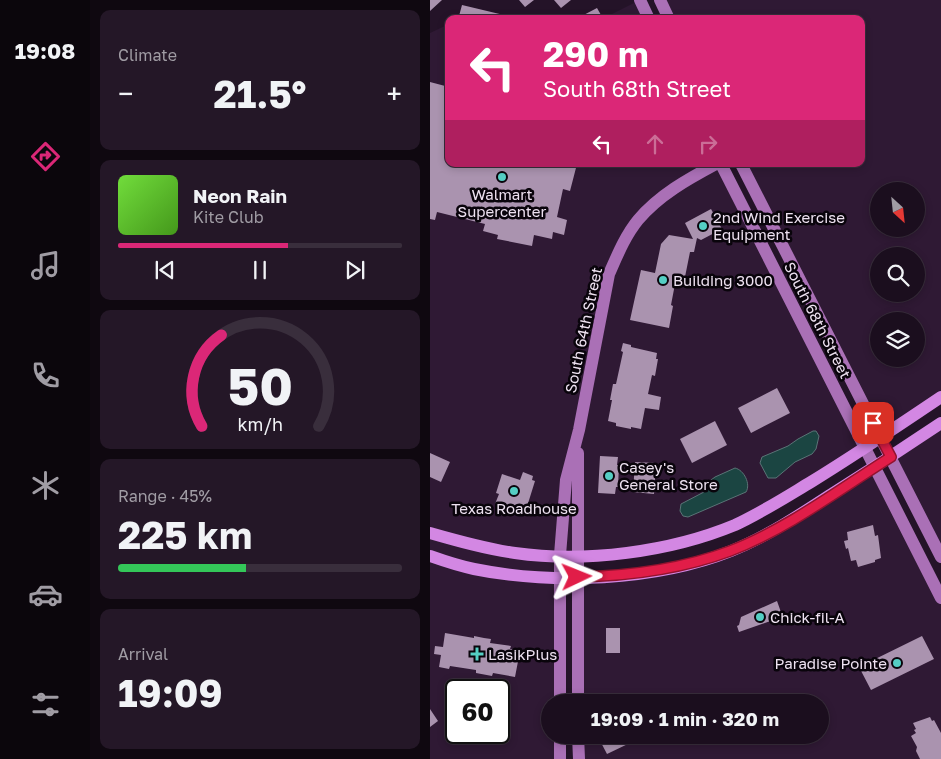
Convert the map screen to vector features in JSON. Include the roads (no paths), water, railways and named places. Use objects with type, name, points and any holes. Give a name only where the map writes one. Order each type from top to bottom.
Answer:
[{"type":"main road","points":[[430,533],[474,545],[516,553],[560,556],[648,550],[671,546],[721,530],[774,504],[880,438],[941,397]]},
{"type":"main road","points":[[430,556],[473,569],[561,577],[629,574],[680,566],[730,551],[770,532],[941,424]]},
{"type":"street","points":[[640,0],[647,15]]},
{"type":"street","points":[[660,0],[667,15]]},
{"type":"street","name":"South 64th Street","points":[[560,694],[560,556],[566,480],[579,430],[609,274],[618,254],[638,220],[656,202],[690,178],[710,167]]},
{"type":"street","name":"South 68th Street","points":[[723,167],[941,598]]},
{"type":"street","name":"South 68th Street","points":[[743,167],[941,557]]},
{"type":"street","name":"South 64th Street","points":[[578,694],[579,430]]},
{"type":"street","points":[[560,744],[560,759]]},
{"type":"street","points":[[578,744],[579,759]]},
{"type":"place","name":"Walmart Supercenter","points":[[502,177]]},
{"type":"place","name":"2nd Wind Exercise Equipment","points":[[703,226]]},
{"type":"place","name":"Building 3000","points":[[663,280]]},
{"type":"place","name":"Casey's General Store","points":[[609,476]]},
{"type":"place","name":"Texas Roadhouse","points":[[514,491]]},
{"type":"place","name":"Chick-fil-A","points":[[760,617]]},
{"type":"place","name":"LasikPlus","points":[[477,654]]},
{"type":"place","name":"Paradise Pointe","points":[[897,663]]}]
